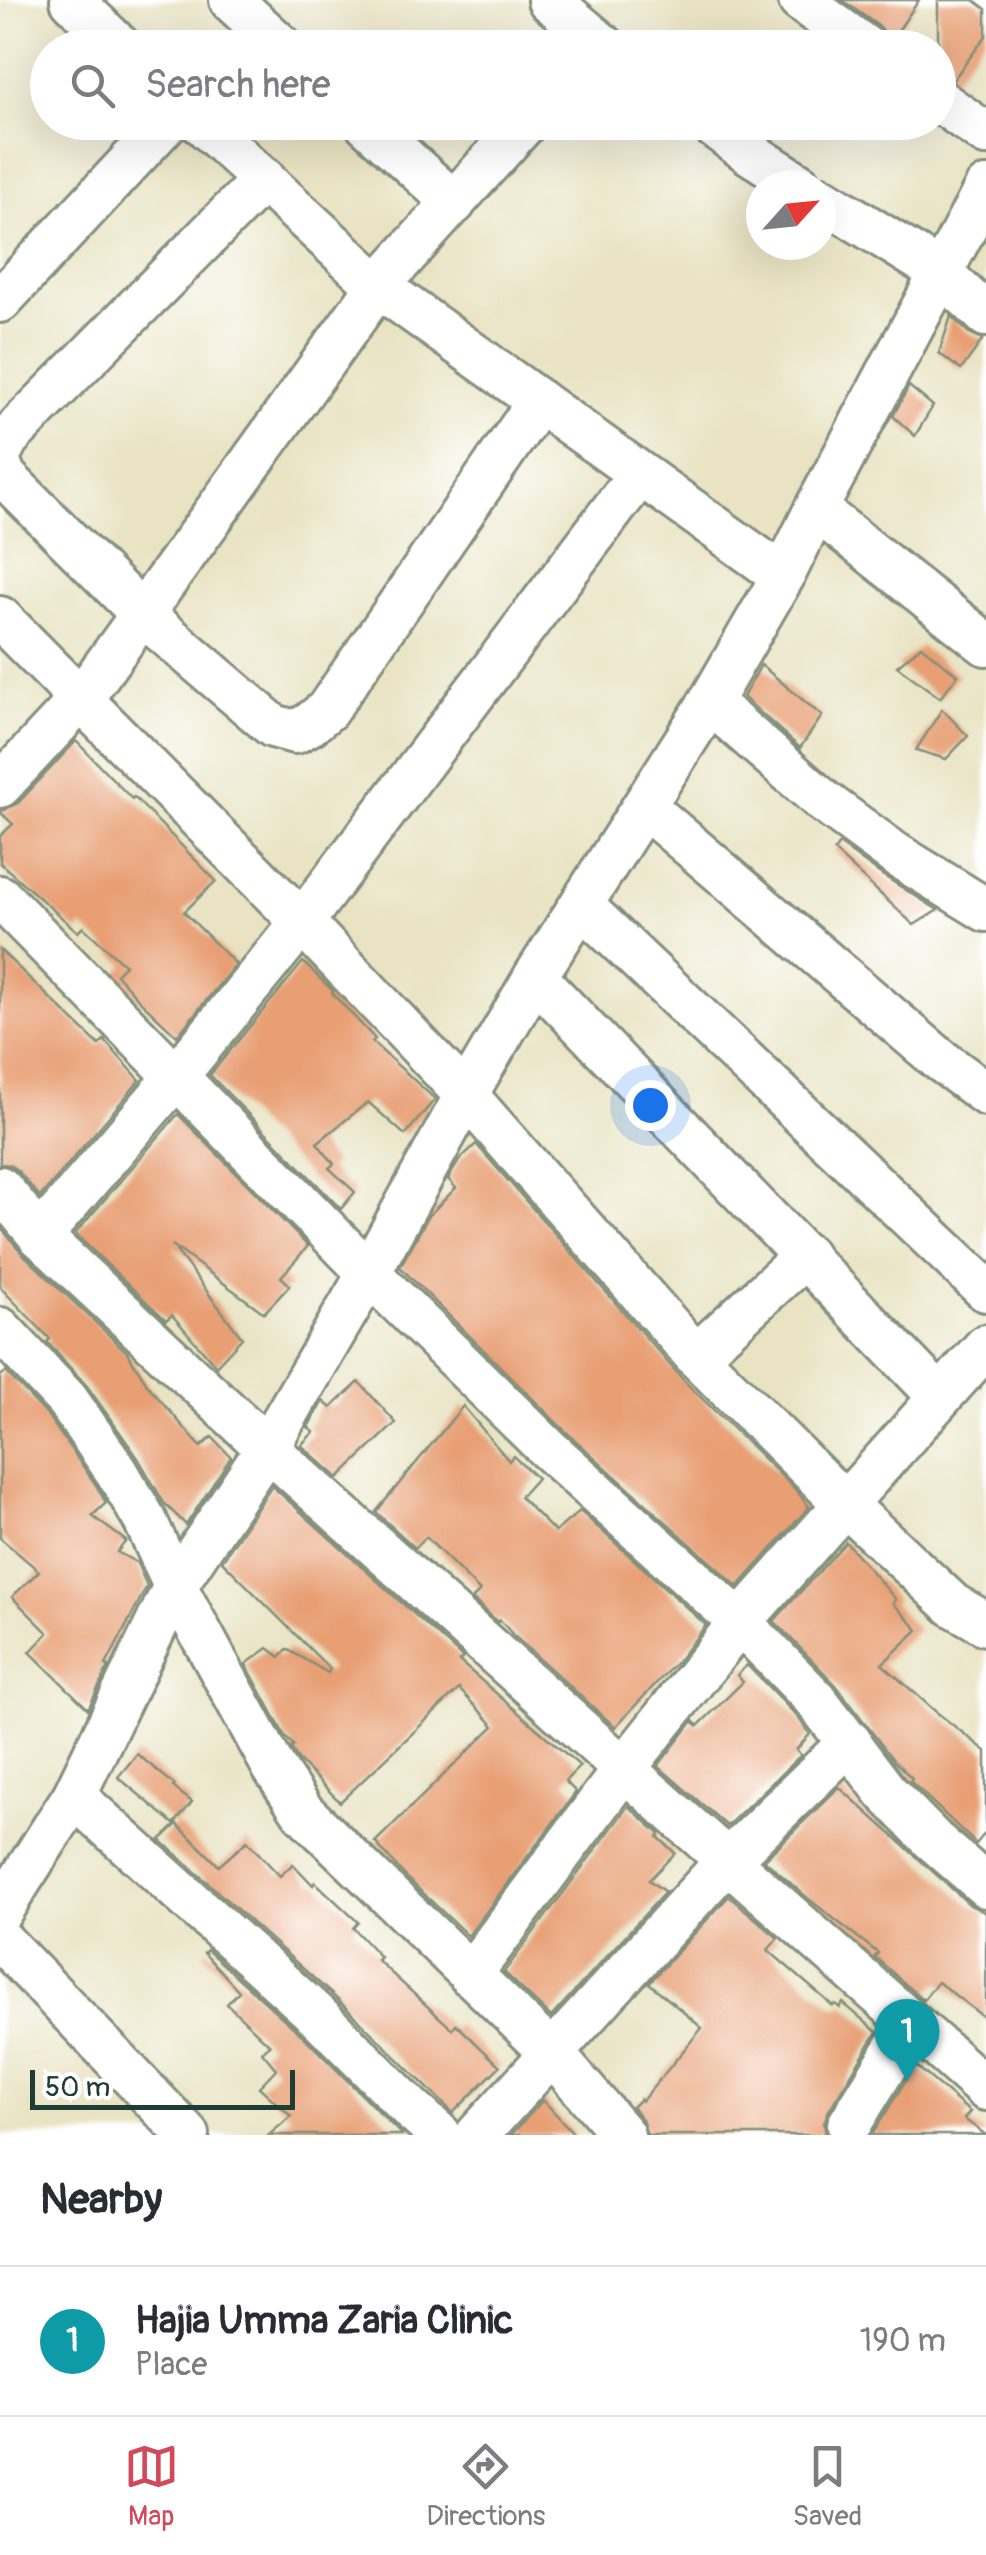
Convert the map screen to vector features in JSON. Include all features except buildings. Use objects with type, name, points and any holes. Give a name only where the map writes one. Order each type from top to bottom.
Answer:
[{"type":"street","points":[[72,0],[103,30]]},
{"type":"street","points":[[231,0],[264,30]]},
{"type":"street","points":[[549,0],[582,30]]},
{"type":"street","points":[[800,0],[841,30]]},
{"type":"street","points":[[956,113],[986,134]]},
{"type":"street","points":[[0,301],[150,140]]},
{"type":"street","points":[[221,140],[378,286],[783,576]]},
{"type":"street","points":[[386,140],[454,203]]},
{"type":"street","points":[[0,786],[81,699],[378,286],[510,140]]},
{"type":"street","points":[[732,140],[777,170]]},
{"type":"street","points":[[0,453],[6,439],[264,179]]},
{"type":"street","points":[[0,1912],[74,1796],[175,1586],[267,1448],[535,978],[710,702],[783,576],[986,188]]},
{"type":"street","points":[[836,207],[940,272],[986,314]]},
{"type":"street","points":[[0,465],[4,476],[142,614],[272,726],[294,732],[327,710],[539,401]]},
{"type":"street","points":[[40,1236],[302,922],[639,474]]},
{"type":"street","points":[[816,509],[986,644]]},
{"type":"street","points":[[0,618],[302,922],[466,1096],[696,1356],[953,1605],[986,1624]]},
{"type":"street","points":[[710,702],[823,801],[895,854],[986,910]]},
{"type":"street","points":[[645,807],[939,1059],[986,1094]]},
{"type":"street","points":[[0,897],[369,1273],[548,1448],[740,1622],[816,1700],[886,1792],[986,1886]]},
{"type":"street","points":[[582,906],[986,1290]]},
{"type":"street","points":[[535,978],[940,1397]]},
{"type":"street","points":[[0,1188],[40,1236],[267,1448],[986,2090]]},
{"type":"street","points":[[696,1356],[806,1256]]},
{"type":"street","points":[[0,1328],[67,1400],[97,1443],[146,1522],[175,1586],[274,1768],[303,1812],[553,2054],[623,2135]]},
{"type":"street","points":[[470,1975],[740,1622],[986,1346]]},
{"type":"street","points":[[476,2135],[727,1861],[850,1742]]},
{"type":"street","points":[[74,1796],[321,2019],[440,2135]]},
{"type":"street","points":[[0,1940],[188,2135]]},
{"type":"street","points":[[849,2125],[911,2024]]},
{"type":"place","name":"Hajia Umma Zaria Clinic","points":[[907,2081]]}]
